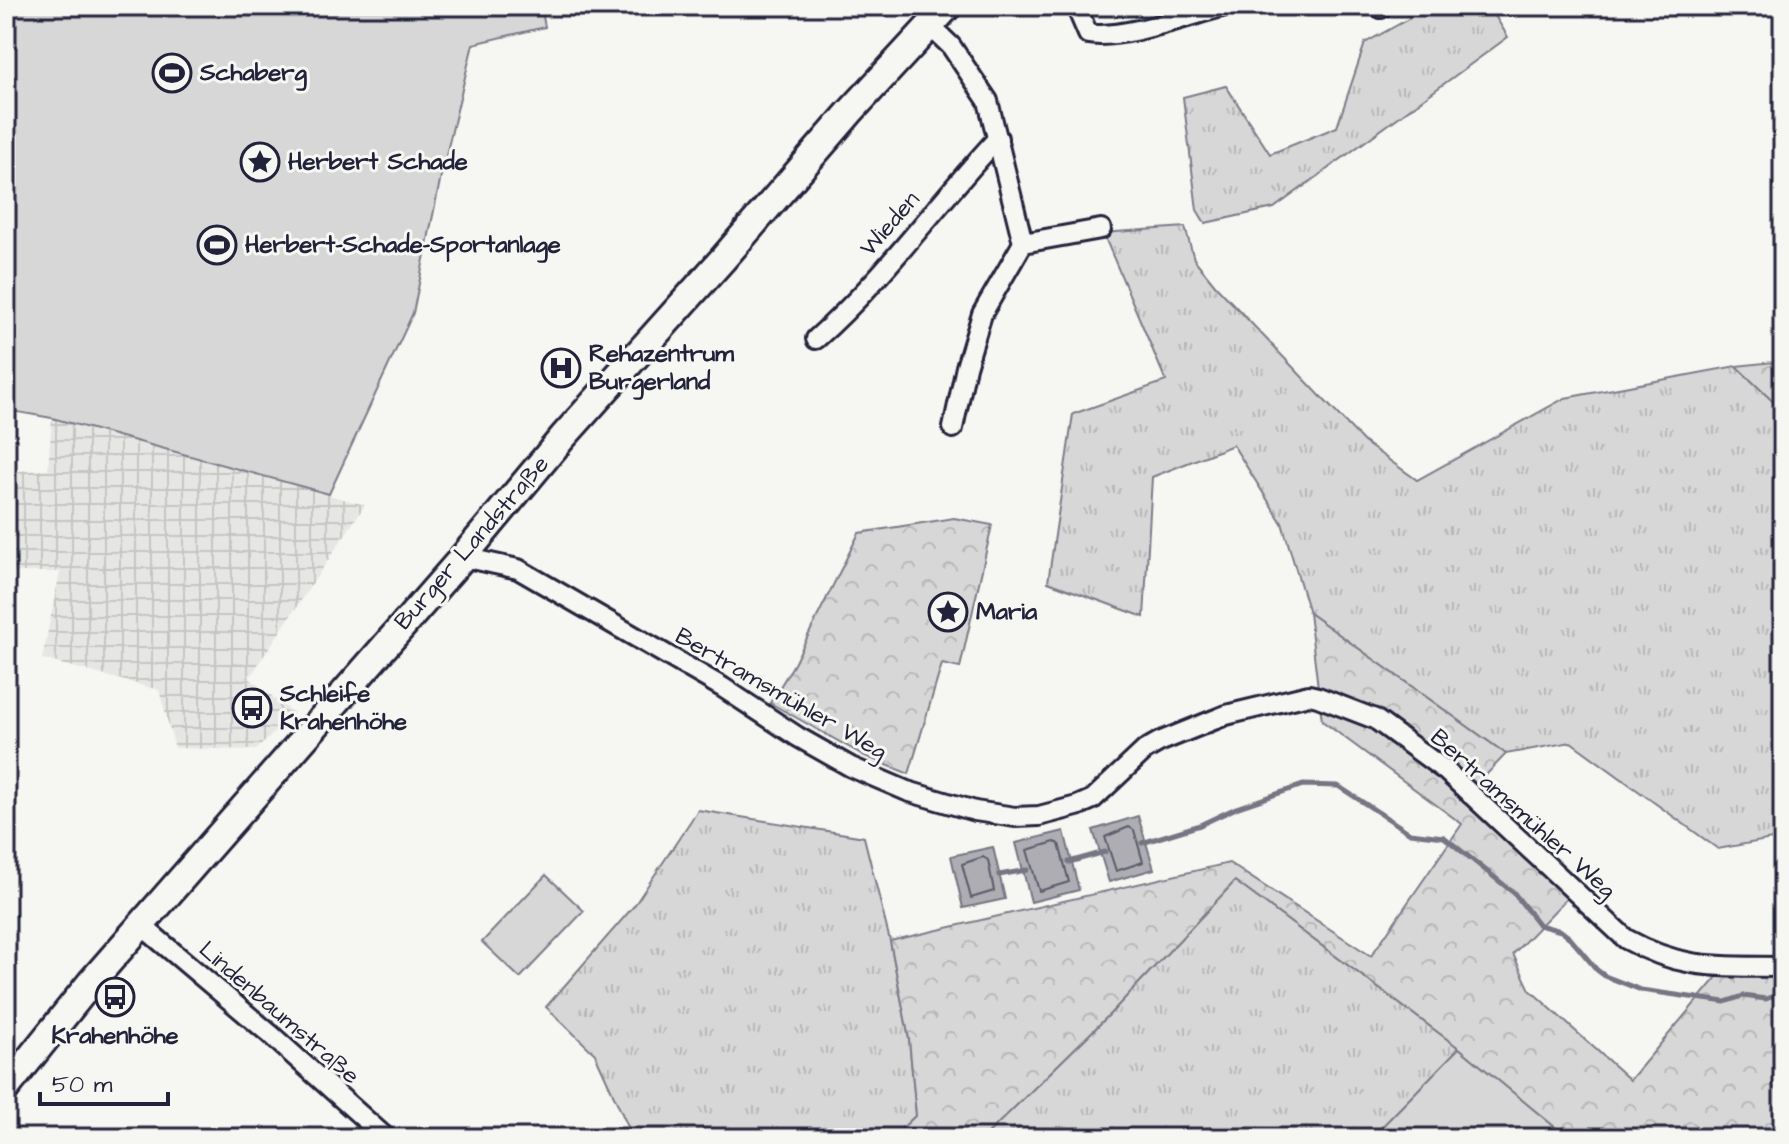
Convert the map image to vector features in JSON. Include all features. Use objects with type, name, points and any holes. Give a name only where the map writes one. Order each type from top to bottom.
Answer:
[{"type":"main road","name":"Burger Landstraße","points":[[6,1088],[39,1044],[463,557],[563,437],[948,6]]},
{"type":"street","points":[[1076,6],[1088,34],[1097,36],[1121,33],[1222,7]]},
{"type":"street","points":[[929,25],[951,46],[988,101],[1023,243],[982,314],[966,367],[953,428]]},
{"type":"street","name":"Wieden","points":[[816,339],[872,283],[998,138]]},
{"type":"street","points":[[1023,243],[1101,229]]},
{"type":"street","name":"Bertramsmühler Weg","points":[[463,557],[518,569],[722,687],[798,737],[851,767],[907,791],[984,813],[1039,816],[1077,806],[1093,799],[1145,750],[1159,742],[1226,715],[1309,695],[1318,697],[1375,719],[1446,771],[1626,939],[1658,956],[1683,963],[1783,967]]},
{"type":"street","name":"Lindenbaumstraße","points":[[141,925],[386,1138]]},
{"type":"shaded area","points":[[52,418],[365,505],[249,678],[294,714],[256,750],[175,748],[159,690],[42,659],[60,572],[6,572],[6,471],[48,470]]},
{"type":"green space","name":"Herbert-Schade-Sportanlage","points":[[6,6],[541,6],[545,27],[473,44],[441,176],[413,313],[329,494],[52,418],[6,410]]},
{"type":"green space","points":[[1402,6],[1489,6],[1508,37],[1274,208],[1205,223],[1197,210],[1183,97],[1226,86],[1270,154],[1337,127],[1365,43],[1410,18]]},
{"type":"green space","points":[[1185,227],[1194,259],[1215,285],[1364,442],[1417,480],[1565,398],[1736,366],[1783,411],[1783,837],[1718,849],[1571,742],[1506,754],[1309,613],[1282,523],[1233,445],[1152,477],[1144,617],[1048,582],[1073,414],[1166,381],[1103,233]]},
{"type":"green space","points":[[1783,361],[1783,411],[1736,366]]},
{"type":"green space","points":[[954,518],[992,525],[960,668],[942,664],[909,774],[865,756],[770,703],[794,664],[859,533]]},
{"type":"green space","points":[[1309,613],[1506,754],[1466,796],[1569,896],[1513,954],[1530,990],[1630,1080],[1722,971],[1783,972],[1783,1138],[1568,1138],[1459,1048],[1235,881],[1108,1016],[983,1138],[892,1138],[916,1115],[909,1039],[890,941],[1229,863],[1371,956],[1462,824],[1322,721]]},
{"type":"green space","points":[[698,810],[864,837],[890,941],[909,1039],[916,1115],[892,1138],[633,1138],[595,1054],[546,1007],[634,906]]},
{"type":"green space","points":[[546,875],[584,911],[520,978],[482,942]]},
{"type":"green space","points":[[1235,881],[1459,1048],[1371,1138],[983,1138],[1108,1016]]},
{"type":"green space","points":[[1459,1048],[1568,1138],[1371,1138]]},
{"type":"water","points":[[1138,816],[1154,869],[1109,882],[1093,830]]},
{"type":"water","points":[[1064,831],[1079,890],[1031,902],[1016,843]]},
{"type":"water","points":[[993,847],[1005,899],[963,908],[951,856]]},
{"type":"waterway","points":[[1142,843],[1200,825],[1236,808],[1303,785],[1338,786],[1410,833],[1444,837],[1514,893],[1539,925],[1561,931],[1570,938],[1605,976],[1641,990],[1725,1002],[1743,996],[1766,999],[1783,992]]},
{"type":"waterway","points":[[1069,862],[1105,852]]},
{"type":"waterway","points":[[999,875],[1027,870]]},
{"type":"place","name":"Schaberg","points":[[172,73]]},
{"type":"place","name":"Herbert Schade","points":[[260,162]]},
{"type":"place","name":"Herbert-Schade-Sportanlage","points":[[217,245]]},
{"type":"place","name":"Rehazentrum Burgerland","points":[[561,368]]},
{"type":"place","name":"Maria","points":[[948,612]]},
{"type":"place","name":"Schleife Krahenhöhe","points":[[252,708]]},
{"type":"place","name":"Krahenhöhe","points":[[115,997]]}]
